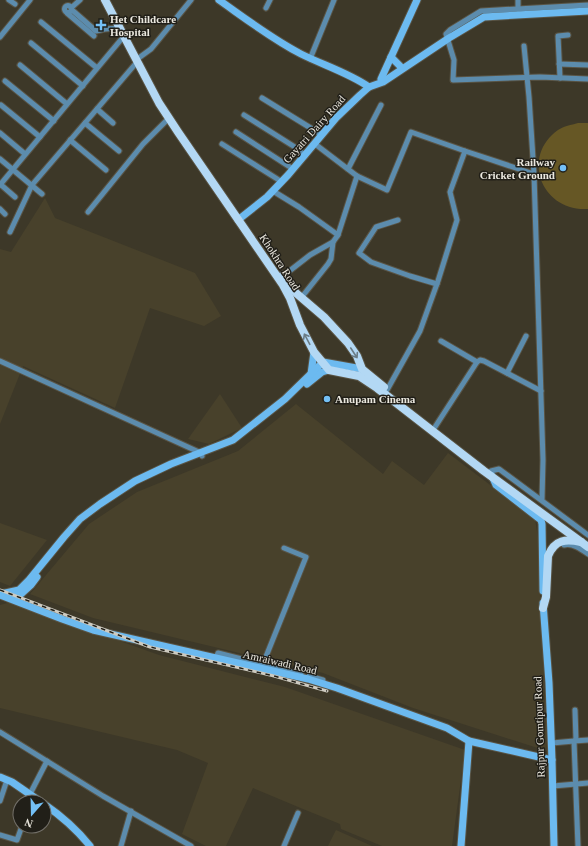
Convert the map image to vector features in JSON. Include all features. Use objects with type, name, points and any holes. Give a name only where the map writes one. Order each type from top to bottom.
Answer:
[{"type":"main road","name":"Khokhra Road","points":[[105,0],[124,36],[159,94],[283,285],[324,317],[348,343],[357,356],[361,372],[377,388],[493,474]]},
{"type":"main road","name":"Khokhra Road","points":[[111,0],[159,103],[168,118],[296,296],[300,325],[314,352],[329,370],[361,372],[388,390],[493,474]]},
{"type":"main road","points":[[219,0],[279,42],[310,59],[372,86],[400,66],[484,17],[588,10]]},
{"type":"main road","points":[[381,79],[417,0]]},
{"type":"main road","name":"Gayatri Dairy Road","points":[[240,218],[267,197],[282,182],[336,118],[360,95],[372,86],[383,82],[447,38]]},
{"type":"main road","points":[[391,57],[400,66]]},
{"type":"main road","points":[[311,374],[314,352]]},
{"type":"main road","points":[[201,454],[233,440],[285,399],[323,362],[361,372]]},
{"type":"main road","points":[[20,595],[64,537],[80,519],[100,504],[134,481],[171,464],[236,443],[285,404],[314,378],[322,372],[329,370]]},
{"type":"main road","points":[[493,474],[586,543]]},
{"type":"main road","name":"Rajpur Gomtipur Road","points":[[493,474],[496,485],[541,520],[542,524],[543,608],[552,743],[554,846]]},
{"type":"main road","points":[[543,608],[546,597],[548,556],[551,550],[557,543],[562,541],[573,540],[586,543]]},
{"type":"main road","points":[[0,598],[19,590],[33,578]]},
{"type":"main road","points":[[0,588],[10,595]]},
{"type":"main road","points":[[0,594],[20,595]]},
{"type":"main road","name":"Amraiwadi Road","points":[[10,595],[28,605],[93,630],[308,679],[447,728],[469,741],[552,760]]},
{"type":"main road","points":[[20,595],[28,605]]},
{"type":"main road","points":[[461,846],[469,741]]},
{"type":"main road","points":[[3,779],[12,782],[27,794]]},
{"type":"main road","points":[[52,809],[86,840],[90,846]]},
{"type":"street","points":[[9,0],[15,4]]},
{"type":"street","points":[[0,37],[30,0]]},
{"type":"street","points":[[69,9],[74,0]]},
{"type":"street","points":[[69,9],[80,0]]},
{"type":"street","points":[[10,232],[32,185],[139,59],[151,49],[191,0]]},
{"type":"street","points":[[266,8],[270,0]]},
{"type":"street","points":[[310,59],[334,0]]},
{"type":"street","points":[[518,0],[518,9]]},
{"type":"street","points":[[588,5],[481,11],[446,34],[454,60],[453,80],[527,78],[588,79]]},
{"type":"street","points":[[69,9],[96,31],[120,28]]},
{"type":"street","points":[[69,9],[94,36]]},
{"type":"street","points":[[41,22],[97,68]]},
{"type":"street","points":[[560,78],[558,36],[568,35]]},
{"type":"street","points":[[15,197],[0,185],[124,36]]},
{"type":"street","points":[[31,43],[83,86]]},
{"type":"street","points":[[524,46],[534,174],[543,460],[542,499]]},
{"type":"street","points":[[559,64],[588,64]]},
{"type":"street","points":[[20,65],[67,104]]},
{"type":"street","points":[[5,81],[54,121]]},
{"type":"street","points":[[262,98],[322,135]]},
{"type":"street","points":[[1,105],[40,137]]},
{"type":"street","points":[[348,169],[381,105]]},
{"type":"street","points":[[97,109],[113,123]]},
{"type":"street","points":[[244,115],[298,149],[305,156]]},
{"type":"street","points":[[88,212],[143,144],[168,118]]},
{"type":"street","points":[[85,123],[119,151]]},
{"type":"street","points":[[236,132],[293,169]]},
{"type":"street","points":[[315,144],[357,176],[387,190],[411,132],[534,174]]},
{"type":"street","points":[[0,133],[26,154]]},
{"type":"street","points":[[70,140],[106,170]]},
{"type":"street","points":[[222,144],[282,182]]},
{"type":"street","points":[[388,390],[420,331],[437,284],[457,220],[450,192],[465,151]]},
{"type":"street","points":[[0,158],[42,194]]},
{"type":"street","points":[[283,276],[310,255],[333,242],[338,235],[357,176]]},
{"type":"street","points":[[273,191],[299,207],[338,235]]},
{"type":"street","points":[[0,209],[5,214]]},
{"type":"street","points":[[398,220],[376,227],[359,253],[371,262],[437,284]]},
{"type":"street","points":[[296,296],[328,264],[331,259],[333,242]]},
{"type":"street","points":[[507,373],[526,336]]},
{"type":"street","points":[[441,341],[477,362]]},
{"type":"street","points":[[435,427],[477,362],[480,360],[541,391]]},
{"type":"street","points":[[0,361],[201,454]]},
{"type":"street","points":[[493,474],[499,470],[588,535]]},
{"type":"street","points":[[543,608],[549,603],[552,559],[556,548],[567,544],[574,545],[588,554]]},
{"type":"street","points":[[263,664],[306,557],[284,548]]},
{"type":"street","points":[[216,658],[218,653],[324,680],[323,684]]},
{"type":"street","points":[[575,710],[578,846]]},
{"type":"street","points":[[0,732],[103,796],[191,846]]},
{"type":"street","points":[[552,743],[588,740]]},
{"type":"street","points":[[34,794],[46,761]]},
{"type":"street","points":[[0,801],[3,779]]},
{"type":"street","points":[[553,786],[588,783]]},
{"type":"street","points":[[120,846],[131,811]]},
{"type":"street","points":[[284,846],[298,813]]},
{"type":"street","points":[[0,835],[17,840],[19,834]]},
{"type":"shaded area","name":"Railway Cricket Ground","points":[[578,123],[588,123],[588,209],[572,208],[559,202],[548,192],[542,181],[539,168],[540,154],[546,141],[558,130]]},
{"type":"shaded area","points":[[45,198],[55,218],[195,273],[221,316],[204,326],[150,308],[115,408],[23,366],[0,424],[0,249],[11,252]]},
{"type":"shaded area","points":[[220,394],[242,428],[209,444],[188,439]]},
{"type":"shaded area","points":[[296,404],[383,474],[392,461],[424,485],[448,453],[535,519],[538,538],[547,751],[413,708],[323,673],[93,618],[30,594],[89,524],[137,492],[238,451]]},
{"type":"shaded area","points":[[0,523],[47,540],[10,586],[0,582]]},
{"type":"shaded area","points":[[11,602],[159,655],[285,687],[465,750],[452,846],[382,846],[341,829],[340,824],[253,788],[226,846],[206,846],[182,834],[208,763],[177,750],[0,708],[0,605]]},
{"type":"shaded area","points":[[336,830],[372,846],[328,846]]},
{"type":"railway","points":[[0,590],[150,647],[274,676],[327,691]]},
{"type":"place","name":"Het Childcare Hospital","points":[[101,25]]},
{"type":"place","name":"Railway Cricket Ground","points":[[563,168]]},
{"type":"place","name":"Anupam Cinema","points":[[327,399]]}]
